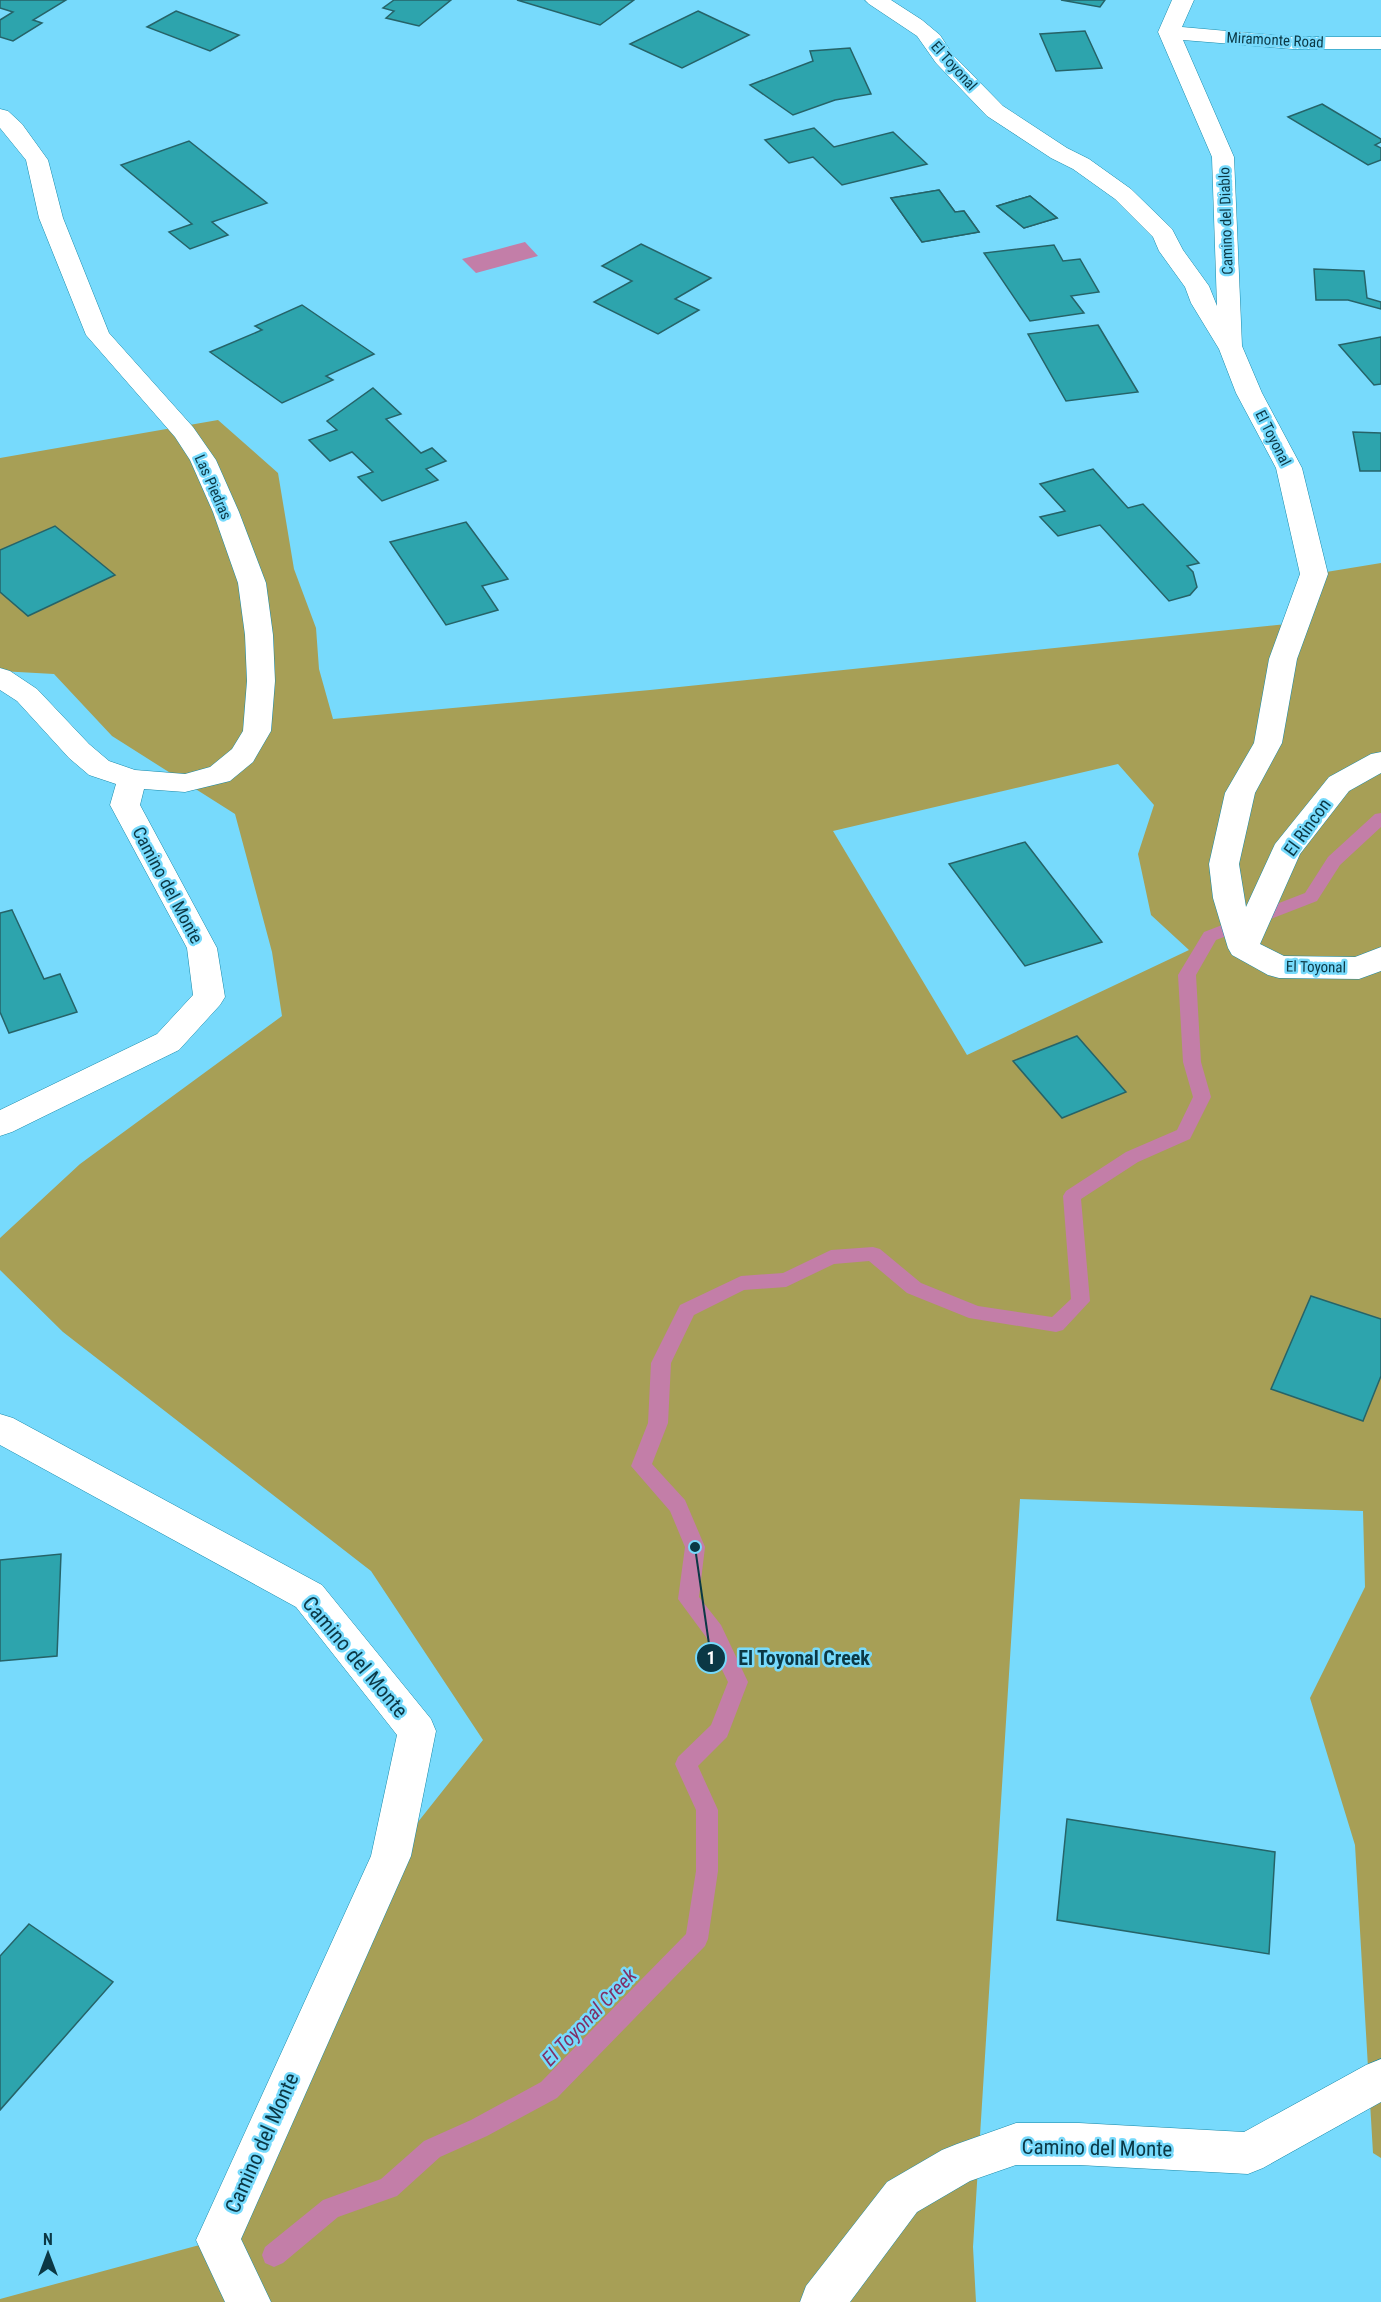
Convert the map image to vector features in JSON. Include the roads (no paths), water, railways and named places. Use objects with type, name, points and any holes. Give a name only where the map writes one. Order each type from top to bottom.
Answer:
[{"type":"street","name":"El Toyonal","points":[[876,0],[906,17],[941,50],[944,58],[995,111],[1059,153],[1081,164],[1123,194],[1164,234],[1171,251],[1197,286],[1203,303],[1231,349],[1249,393],[1289,468],[1314,574],[1283,659],[1268,743],[1240,793],[1224,864],[1228,898],[1243,948],[1280,967],[1359,968],[1381,958]]},
{"type":"street","points":[[1169,32],[1183,0]]},
{"type":"street","name":"Camino del Diablo","points":[[1169,32],[1223,157],[1231,349]]},
{"type":"street","name":"Miramonte Road","points":[[1169,32],[1293,43],[1381,44]]},
{"type":"street","name":"Las Piedras","points":[[0,116],[14,129],[37,160],[51,218],[98,335],[184,432],[203,460],[252,583],[259,635],[261,681],[257,731],[243,755],[220,774],[185,783],[132,779],[99,768],[79,751],[27,695],[0,677]]},
{"type":"street","name":"El Rincon","points":[[1243,948],[1286,851],[1339,784],[1381,761]]},
{"type":"street","name":"Camino del Monte","points":[[0,1124],[168,1042],[209,997],[202,948],[125,805],[132,779]]},
{"type":"street","name":"Camino del Monte","points":[[0,1428],[309,1596],[417,1731],[391,1856],[218,2240],[249,2302]]},
{"type":"street","name":"Camino del Monte","points":[[822,2302],[902,2197],[957,2165],[1016,2144],[1079,2144],[1248,2153],[1381,2079]]},
{"type":"waterway","name":"El Toyonal Creek","points":[[274,2255],[331,2208],[389,2188],[432,2149],[479,2128],[549,2090],[697,1939],[707,1871],[707,1810],[686,1764],[719,1731],[738,1682],[714,1631],[688,1599],[695,1547],[678,1506],[641,1466],[658,1423],[661,1363],[687,1310],[741,1283],[786,1280],[831,1257],[873,1254],[914,1288],[976,1313],[1056,1325],[1081,1301],[1072,1196],[1132,1157],[1184,1134],[1202,1097],[1192,1062],[1187,975],[1210,936],[1311,897],[1334,861],[1381,818]]},
{"type":"place","name":"El Toyonal Creek","points":[[695,1547]]}]
